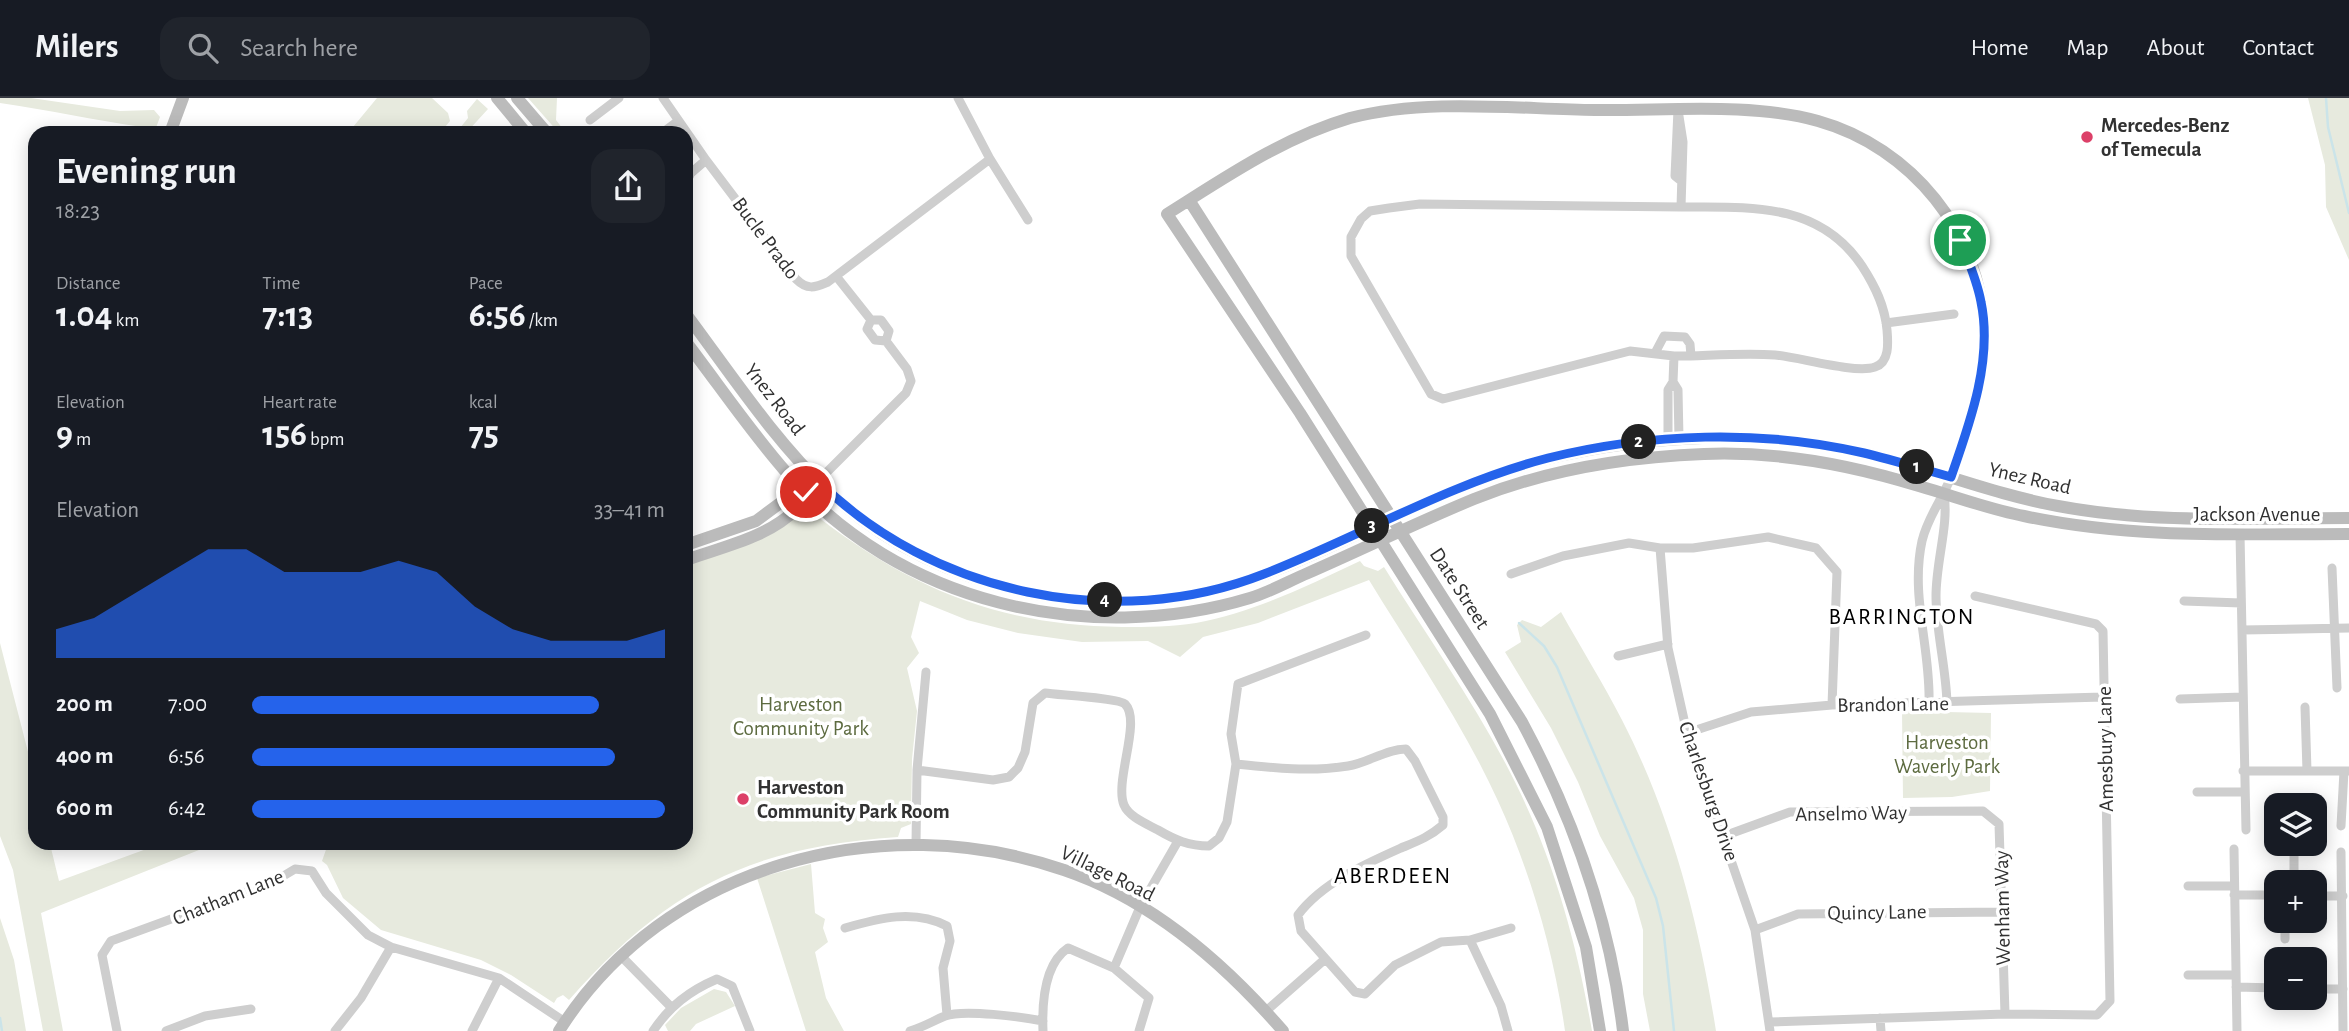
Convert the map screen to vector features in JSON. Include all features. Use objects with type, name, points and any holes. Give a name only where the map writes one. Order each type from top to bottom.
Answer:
[{"type":"main road","points":[[173,126],[183,98]]},
{"type":"main road","points":[[496,98],[520,126]]},
{"type":"main road","points":[[517,98],[541,126]]},
{"type":"main road","points":[[1189,200],[1265,152],[1292,139],[1321,127],[1384,111],[1467,108],[1678,110],[1767,112],[1817,120],[1852,134],[1895,159],[1934,196],[1953,223],[1976,280],[1984,332],[1974,407],[1951,477]]},
{"type":"main road","name":"Date Street","points":[[1601,1031],[1586,947],[1547,827],[1490,714],[1381,541],[1167,214],[1189,200],[1522,722],[1556,790],[1584,859],[1617,982],[1623,1031]]},
{"type":"main road","name":"Ynez Road","points":[[693,323],[778,435],[818,481],[872,526],[909,549],[967,576],[1028,594],[1088,600],[1150,601],[1206,592],[1263,575],[1473,482],[1548,458],[1673,440],[1807,443],[1861,452],[2059,506],[2166,518]]},
{"type":"main road","name":"Ynez Road","points":[[693,351],[786,473],[833,517],[892,559],[947,586],[994,602],[1084,617],[1167,616],[1252,598],[1489,494],[1595,466],[1677,456],[1753,455],[1813,461],[1866,471],[2043,520],[2106,530],[2165,533]]},
{"type":"main road","points":[[1595,466],[1608,457],[1667,450],[1673,440]]},
{"type":"main road","points":[[693,557],[760,533],[779,522],[797,508],[806,492],[818,481]]},
{"type":"main road","points":[[693,542],[756,520],[787,498],[806,492]]},
{"type":"main road","name":"Jackson Avenue","points":[[2166,518],[2349,518]]},
{"type":"main road","points":[[2323,518],[2323,534]]},
{"type":"main road","name":"Jackson Avenue","points":[[2165,533],[2349,534]]},
{"type":"main road","name":"Village Road","points":[[562,1026],[621,956],[677,911],[750,874],[823,853],[916,844],[958,847],[1066,870],[1140,907],[1196,946],[1266,1011],[1283,1031]]},
{"type":"street","points":[[590,120],[619,98]]},
{"type":"street","name":"Bucle Prado","points":[[663,98],[682,126]]},
{"type":"street","points":[[958,98],[990,159],[1028,220]]},
{"type":"street","points":[[1678,110],[1683,142],[1683,176],[1679,180],[1681,207]]},
{"type":"street","points":[[671,126],[678,121]]},
{"type":"street","name":"Bucle Prado","points":[[693,142],[803,286],[813,288],[836,276],[990,159]]},
{"type":"street","points":[[693,172],[706,160]]},
{"type":"street","points":[[1420,204],[1681,207],[1737,207],[1807,218],[1851,250],[1872,281],[1883,305],[1888,350],[1884,360],[1876,367],[1861,368],[1776,355],[1674,356],[1630,351],[1443,399],[1436,398],[1431,394],[1351,257],[1349,247],[1355,227],[1370,212],[1420,204]]},
{"type":"street","points":[[818,481],[906,393],[911,382],[907,369],[886,341],[875,340],[867,329],[871,320],[836,276]]},
{"type":"street","points":[[1886,323],[1954,314]]},
{"type":"street","points":[[1655,353],[1664,336],[1678,336],[1685,337],[1690,344],[1690,356]]},
{"type":"street","points":[[1673,440],[1678,390],[1673,382],[1674,356]]},
{"type":"street","points":[[1929,704],[1927,654],[1917,580],[1922,542],[1931,511],[1944,494],[1951,477]]},
{"type":"street","points":[[1944,494],[1947,514],[1937,561],[1936,600],[1947,704]]},
{"type":"street","points":[[2240,534],[2246,830]]},
{"type":"street","points":[[1511,574],[1563,556],[1629,543],[1660,548],[1693,548],[1768,537],[1816,548],[1837,572],[1832,705]]},
{"type":"street","name":"Charlesburg Drive","points":[[1660,548],[1668,644],[1687,733],[1755,930],[1770,1027]]},
{"type":"street","points":[[2332,568],[2337,688]]},
{"type":"street","name":"Amesbury Lane","points":[[1975,596],[2096,624],[2102,631],[2105,642],[2103,697],[2110,1001],[2097,1015],[2005,1014]]},
{"type":"street","points":[[2184,601],[2241,603]]},
{"type":"street","points":[[2242,630],[2349,628]]},
{"type":"street","points":[[917,770],[993,780],[1009,777],[1018,768],[1025,752],[1033,703],[1045,693],[1097,700],[1114,698],[1126,704],[1131,717],[1122,793],[1124,807],[1138,819],[1178,841],[1195,846],[1209,846],[1219,838],[1227,822],[1236,764],[1231,734],[1238,684],[1366,635]]},
{"type":"street","points":[[1618,656],[1668,644]]},
{"type":"street","points":[[916,844],[917,770],[926,672]]},
{"type":"street","name":"Brandon Lane","points":[[1687,733],[1751,712],[1832,705],[1947,704],[2103,697]]},
{"type":"street","points":[[2180,699],[2243,697]]},
{"type":"street","points":[[2305,707],[2307,771]]},
{"type":"street","points":[[1236,764],[1320,769],[1350,766],[1376,759],[1395,749],[1406,749],[1415,761],[1443,817],[1443,825],[1427,839],[1403,847],[1347,876],[1308,901],[1298,915],[1301,931],[1355,992],[1365,994],[1395,965],[1441,942],[1470,940],[1511,928]]},
{"type":"street","points":[[2244,771],[2346,771],[2342,826]]},
{"type":"street","points":[[2197,792],[2244,792]]},
{"type":"street","name":"Anselmo Way","points":[[1724,836],[1790,813],[1983,811]]},
{"type":"street","name":"Wenham Way","points":[[1983,811],[1999,824],[2005,1014]]},
{"type":"street","points":[[1114,968],[1140,907],[1178,841]]},
{"type":"street","points":[[2234,849],[2237,1031]]},
{"type":"street","points":[[2342,852],[2346,937],[2343,1031]]},
{"type":"street","name":"Chatham Lane","points":[[117,1031],[102,955],[111,941],[275,881],[295,869],[312,871],[326,893],[368,935],[391,947],[499,978],[562,1026]]},
{"type":"street","points":[[2188,886],[2264,893]]},
{"type":"street","name":"Quincy Lane","points":[[1755,930],[1798,914],[2002,912]]},
{"type":"street","points":[[845,928],[903,916],[930,917],[947,926],[950,941],[943,968],[947,1015]]},
{"type":"street","points":[[2285,933],[2285,939]]},
{"type":"street","points":[[1470,940],[1501,1006],[1508,1031]]},
{"type":"street","points":[[335,1031],[360,998],[391,947]]},
{"type":"street","points":[[910,1031],[933,1024],[947,1015],[1009,1015],[1043,1026],[1051,967],[1059,954],[1068,948],[1114,968],[1149,998],[1139,1031]]},
{"type":"street","points":[[621,956],[671,1007]]},
{"type":"street","points":[[1266,1011],[1324,960]]},
{"type":"street","points":[[2188,975],[2235,975]]},
{"type":"street","points":[[472,1031],[499,978]]},
{"type":"street","points":[[653,1031],[671,1007],[699,987],[717,979],[732,986],[750,1031]]},
{"type":"street","points":[[2236,987],[2264,988]]},
{"type":"street","points":[[2327,989],[2343,989]]},
{"type":"street","points":[[166,1031],[205,1016],[251,1009]]},
{"type":"street","points":[[1770,1027],[1880,1018],[2005,1014]]},
{"type":"street","points":[[1880,1018],[1881,1031]]},
{"type":"green space","points":[[0,98],[31,98],[120,111],[154,110],[160,117],[157,126],[136,126],[0,103]]},
{"type":"green space","points":[[377,98],[432,98],[448,113],[450,121],[446,126],[354,126]]},
{"type":"green space","points":[[528,98],[557,98],[556,120],[561,126],[553,126]]},
{"type":"green space","points":[[2308,98],[2349,98],[2349,260],[2326,207],[2325,165]]},
{"type":"green space","points":[[477,99],[488,109],[472,126],[462,126],[468,118],[467,111]]},
{"type":"green space","name":"Harveston Community Park","points":[[794,517],[799,521],[813,521],[818,517],[888,564],[960,599],[1037,620],[1122,627],[1178,625],[1218,618],[1300,589],[1360,561],[1364,566],[1378,571],[1384,567],[1501,754],[1529,812],[1553,872],[1562,903],[1592,1031],[1565,1031],[1548,943],[1510,828],[1469,744],[1369,580],[1258,623],[1203,637],[1180,657],[1148,641],[1082,642],[1018,633],[967,620],[920,601],[911,637],[919,653],[907,668],[917,711],[912,759],[911,824],[901,828],[898,837],[845,842],[798,851],[754,864],[714,881],[677,902],[641,929],[569,1000],[563,995],[554,1003],[511,975],[481,960],[381,930],[343,898],[327,865],[322,861],[326,850],[693,850],[693,562]]},
{"type":"green space","points":[[1561,612],[1622,720],[1655,794],[1692,911],[1716,1031],[1650,1031],[1643,994],[1643,930],[1634,898],[1600,836],[1578,782],[1551,728],[1505,652],[1521,642],[1517,625],[1522,620],[1541,627]]},
{"type":"green space","points":[[0,643],[28,752],[28,850],[51,850],[59,881],[144,850],[199,850],[41,913],[63,1031],[43,1031],[13,870],[0,836]]},
{"type":"green space","name":"Harveston Waverly Park","points":[[1902,711],[1991,713],[1990,791],[1952,797],[1903,798]]},
{"type":"green space","points":[[811,864],[815,913],[825,919],[823,928],[828,942],[815,952],[826,998],[844,1031],[806,1031],[757,878]]},
{"type":"green space","points":[[0,918],[14,960],[26,1031],[0,1031]]},
{"type":"green space","points":[[714,989],[726,992],[735,1006],[696,1024],[690,1031],[668,1031],[665,1025],[681,1008]]},
{"type":"waterway","points":[[2326,98],[2328,127],[2349,213]]},
{"type":"waterway","points":[[1519,623],[1544,646],[1557,667],[1656,898],[1663,926],[1674,1031]]},
{"type":"waterway","points":[[0,1018],[2,1031]]},
{"type":"place","name":"Mercedes-Benz of Temecula","points":[[2087,137]]},
{"type":"place","name":"Harveston Community Park Room","points":[[743,799]]},
{"type":"district","name":"BARRINGTON","points":[[1902,616]]},
{"type":"district","name":"ABERDEEN","points":[[1393,875]]},
{"type":"route","points":[[806,492],[818,481],[872,526],[909,549],[967,576],[1028,594],[1088,600],[1150,601],[1206,592],[1263,575],[1473,482],[1513,468],[1548,458],[1647,441],[1708,438],[1807,443],[1861,452],[1951,477],[1974,407],[1984,332],[1976,280],[1960,240]]}]
